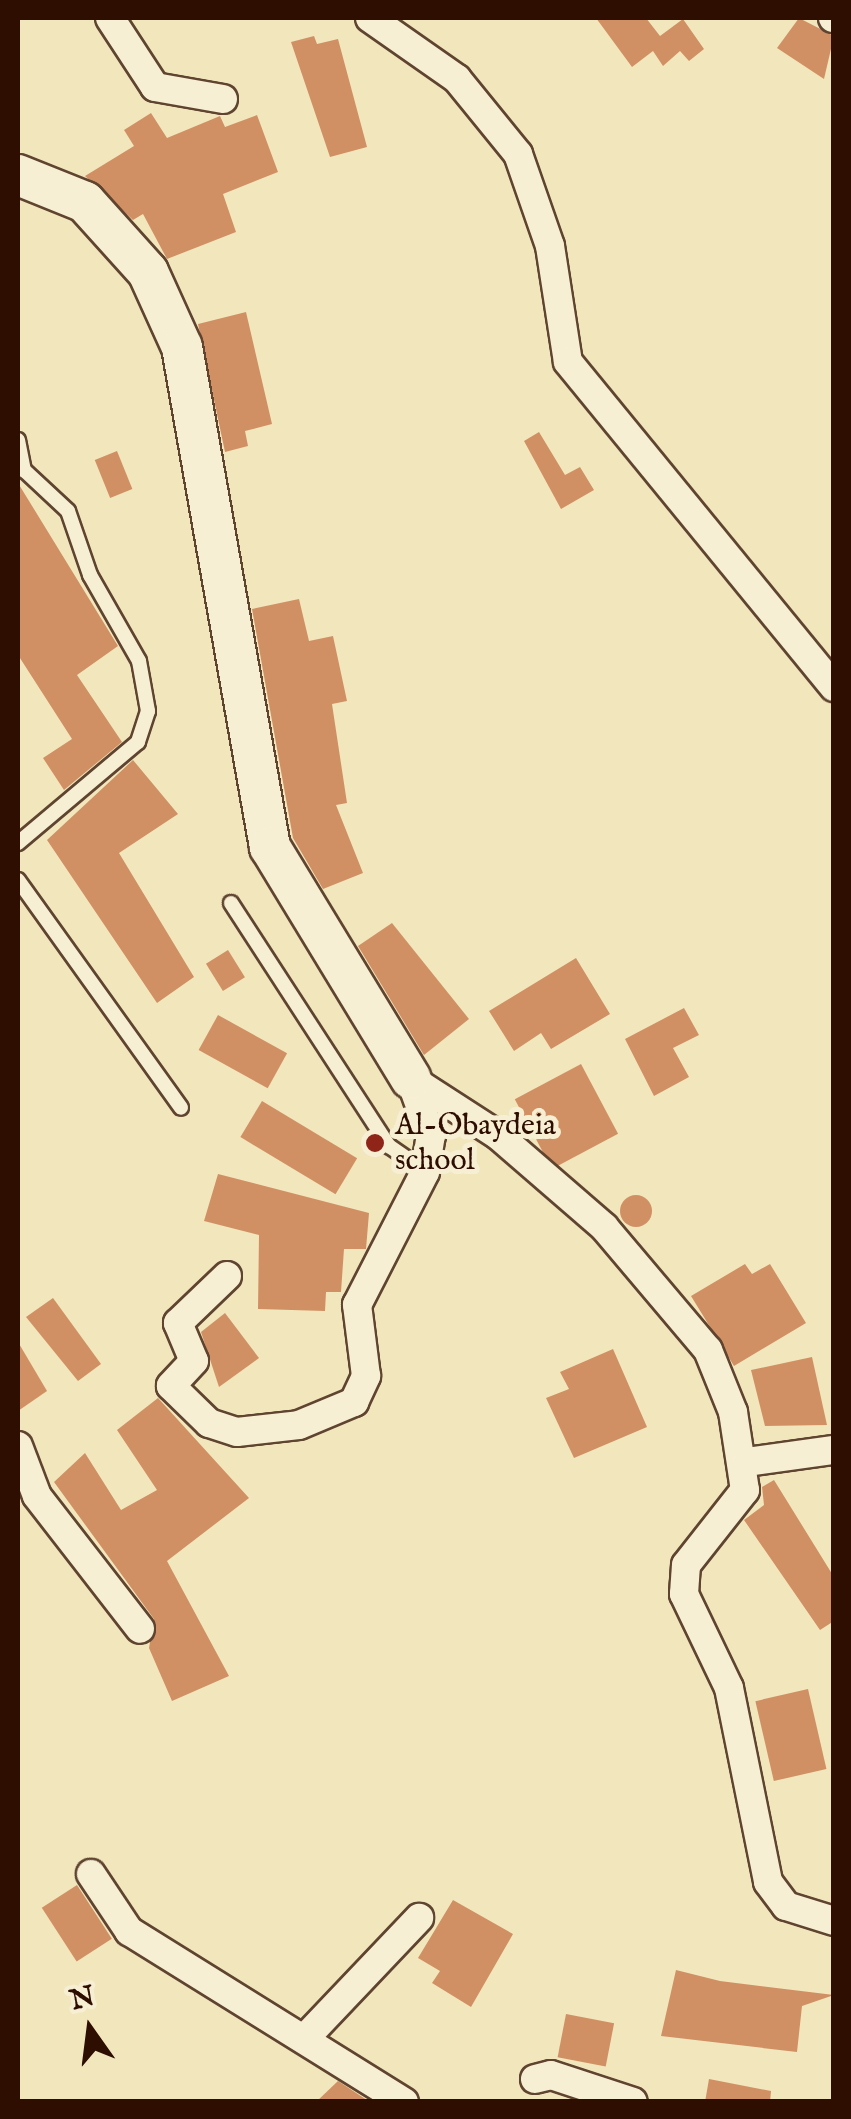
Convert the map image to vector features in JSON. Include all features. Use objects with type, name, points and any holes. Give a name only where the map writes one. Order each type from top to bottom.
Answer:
[{"type":"street","points":[[110,18],[155,87],[223,100]]},
{"type":"street","points":[[370,18],[457,79],[518,154],[550,246],[568,362],[834,687]]},
{"type":"street","points":[[18,175],[85,202],[148,272],[182,347],[270,847],[410,1080],[431,1136],[425,1172],[357,1305],[364,1389],[336,1414],[237,1432],[210,1423],[171,1386],[194,1360],[178,1323],[227,1276]]},
{"type":"street","points":[[410,1080],[499,1136],[657,1279],[708,1350],[747,1462],[738,1504],[686,1565],[684,1594],[729,1688],[768,1882],[786,1906],[834,1921]]},
{"type":"street","points":[[18,1446],[37,1496],[140,1629]]},
{"type":"street","points":[[747,1462],[834,1450]]},
{"type":"street","points":[[91,1874],[129,1932],[307,2036],[404,2102]]},
{"type":"street","points":[[307,2036],[419,1918]]},
{"type":"street","points":[[535,2079],[550,2075],[633,2102]]},
{"type":"lane","points":[[18,440],[24,470],[68,511],[90,575],[139,660],[148,712],[138,742],[18,843]]},
{"type":"lane","points":[[18,880],[181,1108]]},
{"type":"lane","points":[[231,904],[389,1146],[425,1172]]},
{"type":"building","points":[[596,18],[646,18],[660,36],[683,19],[704,49],[689,61],[680,51],[663,66],[653,51],[632,67]]},
{"type":"building","points":[[799,18],[834,36],[824,79],[777,48]]},
{"type":"building","points":[[314,36],[317,44],[338,39],[367,147],[330,157],[291,42]]},
{"type":"building","points":[[151,113],[167,138],[220,116],[225,127],[257,115],[278,172],[223,194],[236,232],[167,259],[143,214],[133,220],[85,176],[134,146],[124,130]]},
{"type":"building","points":[[246,312],[272,424],[245,431],[248,446],[225,452],[198,324]]},
{"type":"building","points":[[539,432],[565,475],[580,467],[594,490],[561,509],[524,441]]},
{"type":"building","points":[[117,451],[132,489],[110,498],[95,460]]},
{"type":"building","points":[[18,483],[118,646],[77,675],[122,742],[64,790],[43,758],[72,739],[18,655]]},
{"type":"building","points":[[299,599],[309,641],[333,636],[347,701],[332,704],[347,803],[336,805],[363,873],[323,889],[293,838],[252,609]]},
{"type":"building","points":[[133,760],[178,814],[119,853],[194,977],[157,1003],[47,840]]},
{"type":"building","points":[[392,923],[469,1019],[424,1055],[358,946]]},
{"type":"building","points":[[228,950],[245,977],[223,991],[206,964]]},
{"type":"building","points":[[576,958],[610,1014],[551,1049],[541,1033],[514,1051],[489,1011]]},
{"type":"building","points":[[684,1008],[699,1035],[673,1048],[689,1077],[654,1096],[625,1039]]},
{"type":"building","points":[[218,1015],[287,1053],[268,1088],[199,1050]]},
{"type":"building","points":[[581,1064],[618,1134],[552,1169],[515,1099]]},
{"type":"building","points":[[262,1101],[357,1158],[336,1194],[240,1137]]},
{"type":"building","points":[[218,1174],[369,1213],[366,1249],[344,1249],[341,1292],[326,1292],[325,1311],[258,1309],[259,1235],[204,1221]]},
{"type":"building","points":[[636,1195],[648,1199],[652,1211],[648,1223],[636,1227],[624,1223],[620,1211],[624,1199]]},
{"type":"building","points":[[745,1264],[752,1274],[770,1264],[806,1323],[734,1366],[691,1296]]},
{"type":"building","points":[[53,1298],[101,1364],[78,1381],[26,1317]]},
{"type":"building","points":[[225,1313],[259,1358],[219,1387],[201,1332]]},
{"type":"building","points":[[18,1342],[47,1391],[18,1411]]},
{"type":"building","points":[[613,1349],[647,1427],[574,1458],[546,1398],[569,1389],[560,1372]]},
{"type":"building","points":[[812,1357],[827,1425],[765,1426],[751,1370]]},
{"type":"building","points":[[158,1398],[249,1498],[167,1561],[229,1676],[172,1701],[149,1648],[154,1619],[54,1482],[85,1453],[121,1510],[157,1490],[117,1430]]},
{"type":"building","points":[[774,1480],[834,1577],[834,1621],[820,1630],[744,1520],[764,1505],[762,1487]]},
{"type":"building","points":[[808,1689],[826,1769],[774,1781],[755,1701]]},
{"type":"building","points":[[77,1885],[112,1939],[77,1962],[42,1908]]},
{"type":"building","points":[[453,1900],[513,1934],[471,2007],[432,1983],[440,1971],[418,1958]]},
{"type":"building","points":[[676,1970],[720,1981],[834,1995],[802,2006],[797,2052],[661,2036]]},
{"type":"building","points":[[566,2014],[614,2023],[606,2067],[558,2057]]},
{"type":"building","points":[[709,2079],[771,2091],[770,2102],[705,2102]]},
{"type":"building","points":[[338,2081],[370,2102],[316,2102]]},
{"type":"place","name":"Al-Obaydeia school","points":[[375,1143]]}]
